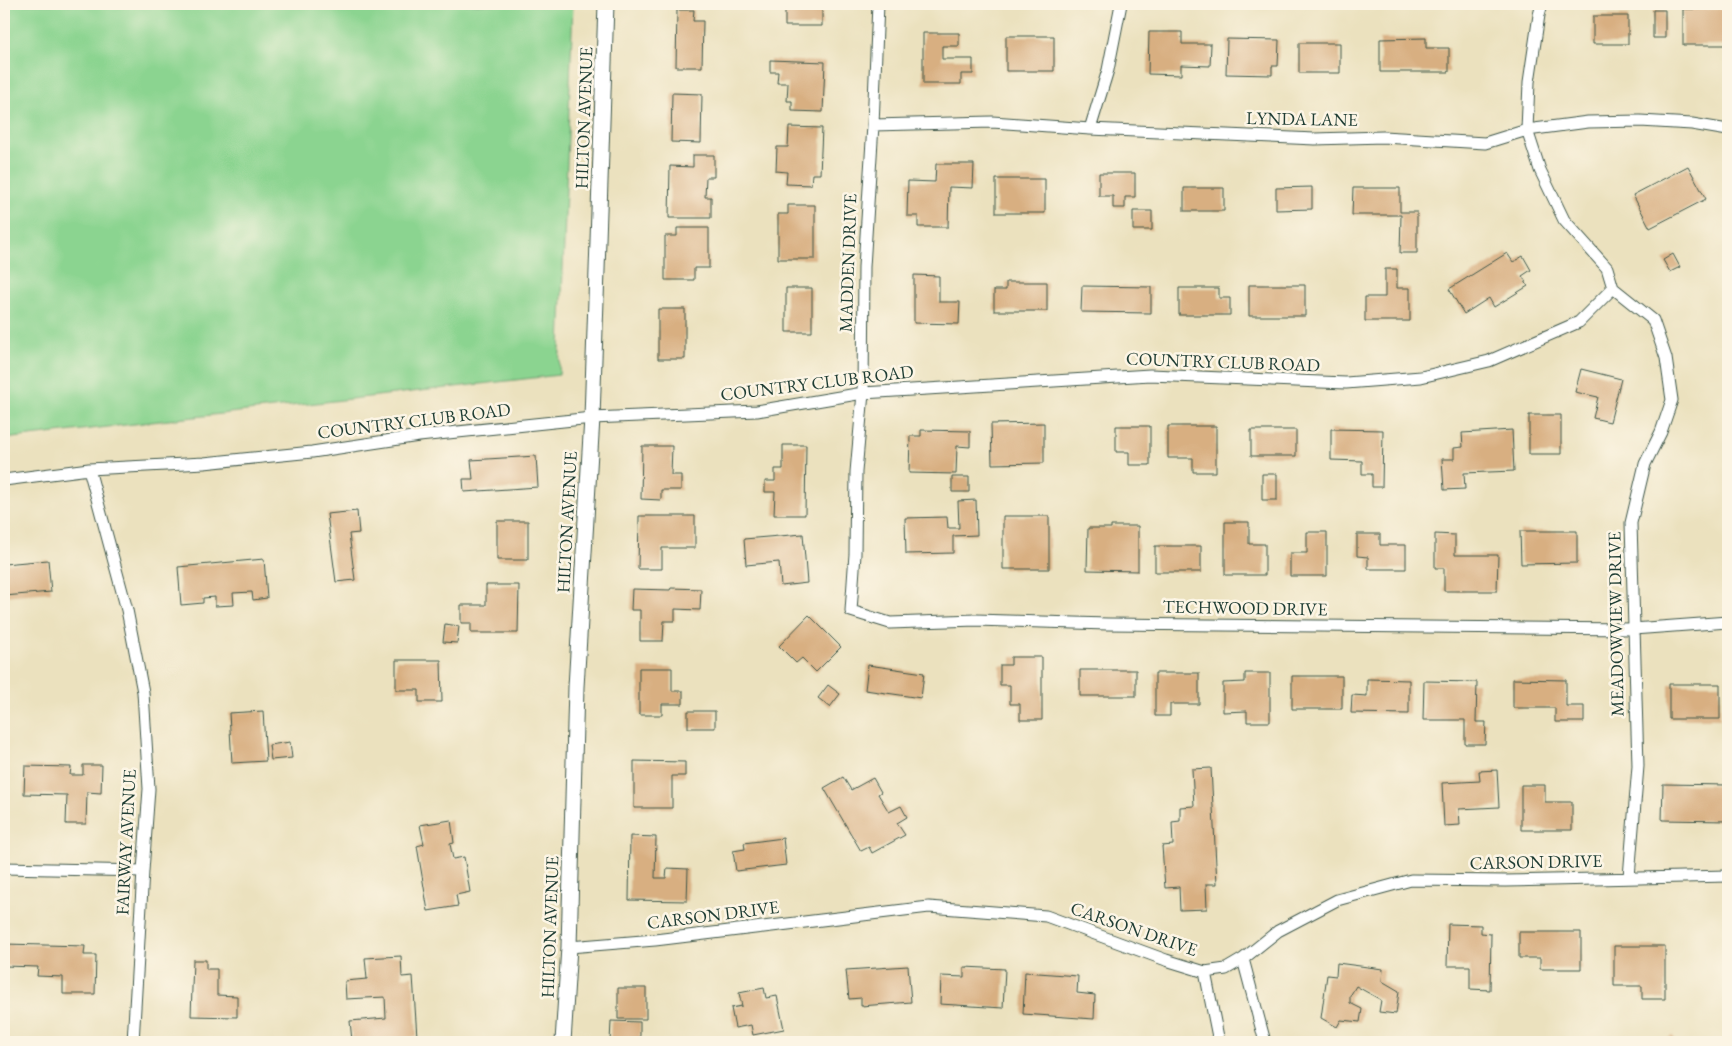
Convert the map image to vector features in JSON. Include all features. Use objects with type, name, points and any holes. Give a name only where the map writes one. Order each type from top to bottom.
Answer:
[{"type":"street","name":"HILTON AVENUE","points":[[563,1042],[569,947],[576,687],[592,418],[606,4]]},
{"type":"street","name":"MADDEN DRIVE","points":[[856,524],[856,472],[863,392],[864,267],[878,4]]},
{"type":"street","points":[[1090,129],[1108,70],[1121,4]]},
{"type":"street","points":[[1542,4],[1529,82],[1527,130],[1540,170],[1564,220],[1607,268],[1613,288]]},
{"type":"street","name":"LYNDA LANE","points":[[873,125],[992,122],[1090,129],[1314,139],[1383,137],[1485,143],[1527,130],[1588,122],[1640,121],[1692,124],[1728,130]]},
{"type":"street","name":"COUNTRY CLUB ROAD","points":[[4,480],[89,469],[223,461],[312,452],[419,436],[592,418],[757,411],[863,392],[1150,375],[1346,383],[1421,377],[1489,361],[1579,322],[1613,288]]},
{"type":"street","name":"MEADOWVIEW DRIVE","points":[[1613,288],[1653,320],[1666,358],[1672,400],[1661,432],[1645,464],[1631,523],[1638,766],[1629,878]]},
{"type":"street","name":"FAIRWAY AVENUE","points":[[89,469],[127,610],[142,692],[149,789],[142,871],[133,1042]]},
{"type":"street","name":"TECHWOOD DRIVE","points":[[856,524],[851,611],[890,623],[976,620],[1107,624],[1633,629],[1728,622]]},
{"type":"street","points":[[4,868],[142,871]]},
{"type":"street","name":"CARSON DRIVE","points":[[569,947],[654,940],[929,907],[1046,916],[1204,972],[1226,969],[1243,959],[1278,931],[1337,900],[1411,880],[1506,881],[1728,876]]},
{"type":"street","points":[[1243,959],[1265,1042]]},
{"type":"street","points":[[1204,972],[1219,1042]]},
{"type":"green space","points":[[4,4],[573,4],[559,375],[4,439]]},
{"type":"building","points":[[785,4],[822,4],[822,26],[785,26]]},
{"type":"building","points":[[1683,9],[1728,9],[1728,45],[1683,45]]},
{"type":"building","points":[[677,10],[694,10],[693,21],[703,21],[702,67],[676,67]]},
{"type":"building","points":[[1653,10],[1665,10],[1665,38],[1653,38]]},
{"type":"building","points":[[1593,16],[1628,16],[1628,44],[1593,44]]},
{"type":"building","points":[[1149,32],[1182,32],[1182,44],[1211,44],[1210,66],[1181,65],[1181,75],[1148,74]]},
{"type":"building","points":[[923,33],[959,33],[959,46],[942,46],[942,59],[973,59],[973,74],[961,74],[961,84],[923,84]]},
{"type":"building","points":[[1006,36],[1054,36],[1054,71],[1006,71]]},
{"type":"building","points":[[1426,38],[1426,48],[1449,48],[1449,72],[1380,72],[1380,39]]},
{"type":"building","points":[[1227,39],[1279,40],[1278,66],[1272,66],[1272,75],[1226,74]]},
{"type":"building","points":[[1299,43],[1340,43],[1340,73],[1299,73]]},
{"type":"building","points":[[770,60],[825,62],[823,112],[792,111],[792,101],[787,101],[788,83],[777,83],[778,72],[770,72]]},
{"type":"building","points":[[672,93],[702,94],[701,143],[671,142]]},
{"type":"building","points":[[789,127],[822,128],[820,174],[812,174],[811,185],[786,184],[787,172],[776,171],[777,147],[788,147]]},
{"type":"building","points":[[693,155],[714,155],[714,177],[706,177],[705,197],[711,197],[711,218],[669,218],[670,166],[693,167]]},
{"type":"building","points":[[936,164],[974,164],[973,188],[949,187],[948,227],[918,227],[918,216],[907,216],[908,181],[935,182]]},
{"type":"building","points":[[1688,166],[1706,199],[1650,228],[1633,195]]},
{"type":"building","points":[[1099,173],[1135,173],[1135,197],[1125,197],[1125,208],[1113,208],[1113,196],[1099,196]]},
{"type":"building","points":[[996,179],[1045,179],[1045,213],[996,213]]},
{"type":"building","points":[[1312,187],[1312,209],[1276,210],[1276,188]]},
{"type":"building","points":[[1184,188],[1224,188],[1224,211],[1184,211]]},
{"type":"building","points":[[1353,188],[1400,188],[1400,212],[1417,212],[1417,253],[1400,253],[1401,215],[1352,215]]},
{"type":"building","points":[[788,205],[815,205],[815,259],[778,259],[778,214],[788,214]]},
{"type":"building","points":[[1133,211],[1152,211],[1152,230],[1133,230]]},
{"type":"building","points":[[677,228],[709,228],[709,268],[694,268],[694,280],[665,280],[665,236],[677,236]]},
{"type":"building","points":[[1507,253],[1513,262],[1523,256],[1531,270],[1522,276],[1528,286],[1494,307],[1489,298],[1464,314],[1449,289]]},
{"type":"building","points":[[1673,254],[1680,267],[1670,272],[1663,260]]},
{"type":"building","points":[[1385,269],[1397,269],[1397,288],[1410,288],[1410,321],[1365,321],[1365,297],[1385,297]]},
{"type":"building","points":[[914,275],[939,276],[939,302],[960,302],[959,324],[914,323]]},
{"type":"building","points":[[1006,282],[1047,282],[1047,311],[994,311],[994,290],[1006,290]]},
{"type":"building","points":[[1249,285],[1305,285],[1305,316],[1249,316]]},
{"type":"building","points":[[1082,286],[1151,287],[1151,313],[1081,312]]},
{"type":"building","points":[[786,288],[812,288],[812,332],[786,332]]},
{"type":"building","points":[[1179,288],[1219,288],[1219,298],[1230,298],[1230,315],[1179,315]]},
{"type":"building","points":[[658,309],[685,309],[685,359],[658,359]]},
{"type":"building","points":[[1581,369],[1621,379],[1610,422],[1593,418],[1598,397],[1575,392]]},
{"type":"building","points":[[1529,415],[1561,415],[1561,454],[1529,454]]},
{"type":"building","points":[[1044,423],[1044,463],[992,464],[991,424]]},
{"type":"building","points":[[1116,426],[1150,426],[1150,465],[1129,465],[1129,452],[1116,452]]},
{"type":"building","points":[[1168,426],[1216,426],[1216,472],[1193,472],[1193,458],[1168,458]]},
{"type":"building","points":[[1331,429],[1383,430],[1382,487],[1372,487],[1372,474],[1362,474],[1362,461],[1331,460]]},
{"type":"building","points":[[921,430],[970,431],[970,447],[957,446],[956,474],[909,473],[910,436],[921,436]]},
{"type":"building","points":[[1251,430],[1296,430],[1296,456],[1251,456]]},
{"type":"building","points":[[1512,430],[1514,471],[1464,473],[1465,489],[1444,490],[1442,459],[1454,459],[1454,448],[1463,447],[1462,433]]},
{"type":"building","points":[[783,445],[806,445],[805,515],[774,515],[775,492],[765,492],[765,481],[775,481],[775,469],[783,469]]},
{"type":"building","points":[[642,446],[672,446],[671,475],[681,475],[681,490],[661,490],[661,500],[641,499]]},
{"type":"building","points":[[536,456],[538,487],[464,492],[463,479],[473,479],[471,460]]},
{"type":"building","points":[[1262,474],[1277,474],[1277,500],[1262,500]]},
{"type":"building","points":[[952,477],[969,477],[969,492],[952,492]]},
{"type":"building","points":[[976,500],[977,535],[953,536],[953,553],[906,554],[905,518],[947,517],[948,528],[959,528],[958,501]]},
{"type":"building","points":[[357,511],[359,533],[349,534],[355,580],[336,582],[327,514]]},
{"type":"building","points":[[639,516],[695,516],[695,548],[662,548],[662,569],[638,569]]},
{"type":"building","points":[[1003,516],[1049,516],[1049,569],[1003,569]]},
{"type":"building","points":[[497,521],[528,521],[528,560],[497,560]]},
{"type":"building","points":[[1225,522],[1249,522],[1249,544],[1265,544],[1265,575],[1225,575]]},
{"type":"building","points":[[1111,526],[1138,526],[1138,571],[1087,570],[1088,528],[1111,528]]},
{"type":"building","points":[[1520,531],[1577,531],[1577,563],[1521,564]]},
{"type":"building","points":[[1307,532],[1327,532],[1327,576],[1290,576],[1290,553],[1307,553]]},
{"type":"building","points":[[803,534],[807,583],[781,586],[779,562],[746,565],[744,539]]},
{"type":"building","points":[[1357,534],[1380,534],[1380,545],[1406,545],[1406,569],[1368,569],[1368,557],[1357,556]]},
{"type":"building","points":[[1435,534],[1455,535],[1455,555],[1498,555],[1497,591],[1444,591],[1444,568],[1435,568]]},
{"type":"building","points":[[1155,546],[1201,546],[1201,572],[1155,572]]},
{"type":"building","points":[[264,559],[267,598],[253,600],[252,592],[233,593],[234,605],[215,606],[215,597],[203,598],[203,603],[181,605],[178,567]]},
{"type":"building","points":[[48,560],[51,592],[4,596],[4,564]]},
{"type":"building","points":[[486,585],[519,585],[518,633],[471,633],[471,623],[461,623],[461,605],[486,605]]},
{"type":"building","points":[[671,588],[701,589],[700,610],[675,609],[675,621],[664,621],[663,641],[640,641],[640,610],[631,610],[632,589],[670,590]]},
{"type":"building","points":[[809,615],[841,647],[816,672],[802,658],[796,663],[779,646]]},
{"type":"building","points":[[445,624],[459,626],[457,643],[443,642]]},
{"type":"building","points":[[1011,657],[1042,657],[1042,720],[1020,720],[1020,704],[1010,704],[1010,685],[1000,685],[1000,665],[1011,665]]},
{"type":"building","points":[[396,660],[441,660],[442,702],[419,702],[419,690],[396,690]]},
{"type":"building","points":[[868,665],[924,673],[921,698],[865,690]]},
{"type":"building","points":[[639,668],[672,668],[672,691],[683,691],[683,704],[662,704],[662,715],[639,715]]},
{"type":"building","points":[[1080,670],[1136,670],[1136,696],[1080,696]]},
{"type":"building","points":[[1155,673],[1199,673],[1199,704],[1170,704],[1170,716],[1155,716]]},
{"type":"building","points":[[1245,673],[1270,673],[1270,722],[1247,722],[1247,711],[1223,712],[1223,683],[1245,682]]},
{"type":"building","points":[[1292,676],[1342,676],[1342,709],[1292,709]]},
{"type":"building","points":[[1367,679],[1409,680],[1409,714],[1351,713],[1352,695],[1367,696]]},
{"type":"building","points":[[1513,679],[1566,680],[1566,706],[1584,706],[1584,722],[1555,722],[1555,708],[1513,708]]},
{"type":"building","points":[[1424,681],[1477,682],[1476,722],[1486,722],[1485,744],[1465,744],[1465,720],[1423,720]]},
{"type":"building","points":[[1669,684],[1720,684],[1720,719],[1669,719]]},
{"type":"building","points":[[828,685],[840,694],[830,707],[818,698]]},
{"type":"building","points":[[263,711],[266,761],[232,763],[229,713]]},
{"type":"building","points":[[688,711],[715,711],[715,728],[688,728]]},
{"type":"building","points":[[290,742],[292,758],[271,760],[269,745]]},
{"type":"building","points":[[634,761],[685,762],[685,776],[672,776],[672,808],[634,808]]},
{"type":"building","points":[[83,765],[102,765],[101,793],[87,792],[86,824],[66,824],[67,795],[24,794],[25,766],[71,767],[70,775],[83,775]]},
{"type":"building","points":[[1211,768],[1217,884],[1206,884],[1207,909],[1180,910],[1179,887],[1165,888],[1162,846],[1173,845],[1172,822],[1180,821],[1180,807],[1194,806],[1192,769]]},
{"type":"building","points":[[1497,770],[1499,807],[1459,809],[1460,825],[1444,826],[1442,783],[1480,781],[1479,771]]},
{"type":"building","points":[[843,777],[851,790],[873,778],[881,792],[878,794],[889,812],[901,806],[907,817],[897,823],[905,835],[872,853],[869,847],[861,851],[824,788]]},
{"type":"building","points":[[1663,784],[1728,785],[1728,821],[1662,820]]},
{"type":"building","points":[[1521,785],[1545,785],[1545,802],[1572,802],[1572,830],[1521,830]]},
{"type":"building","points":[[451,820],[454,843],[450,844],[453,859],[464,857],[470,892],[456,895],[458,906],[428,911],[417,846],[424,844],[420,825]]},
{"type":"building","points":[[630,836],[656,837],[655,878],[666,878],[667,868],[688,869],[687,901],[629,900]]},
{"type":"building","points":[[783,838],[786,865],[736,871],[733,851],[745,849],[744,843]]},
{"type":"building","points":[[1448,924],[1481,925],[1481,933],[1491,934],[1490,990],[1470,989],[1470,966],[1447,966]]},
{"type":"building","points":[[1519,932],[1581,932],[1581,969],[1540,969],[1540,958],[1519,958]]},
{"type":"building","points":[[4,944],[85,946],[84,955],[96,955],[95,994],[63,994],[63,977],[37,976],[38,967],[4,966]]},
{"type":"building","points":[[1614,946],[1665,946],[1665,999],[1642,999],[1642,986],[1614,986]]},
{"type":"building","points":[[401,956],[402,977],[413,976],[417,1037],[352,1041],[350,1021],[386,1018],[385,997],[346,999],[345,981],[367,979],[365,958]]},
{"type":"building","points":[[193,960],[206,960],[206,969],[217,969],[217,995],[237,996],[237,1017],[191,1016]]},
{"type":"building","points":[[1337,963],[1383,969],[1382,981],[1399,991],[1396,1014],[1379,1012],[1381,1000],[1356,986],[1350,996],[1350,1003],[1362,1009],[1360,1022],[1341,1020],[1337,1027],[1321,1018],[1327,975],[1336,976]]},
{"type":"building","points":[[908,966],[911,1002],[861,1006],[861,998],[849,999],[846,970]]},
{"type":"building","points":[[964,967],[1005,969],[1003,1008],[940,1004],[941,976],[964,977]]},
{"type":"building","points":[[1025,972],[1078,976],[1077,993],[1095,995],[1094,1019],[1023,1014]]},
{"type":"building","points":[[618,988],[646,988],[646,1019],[618,1019]]},
{"type":"building","points":[[764,988],[766,998],[777,996],[784,1029],[753,1035],[751,1025],[735,1028],[731,1008],[742,1006],[739,993]]},
{"type":"building","points":[[611,1021],[640,1022],[640,1042],[610,1042]]},
{"type":"building","points":[[1673,1036],[1676,1042],[1661,1042]]}]
